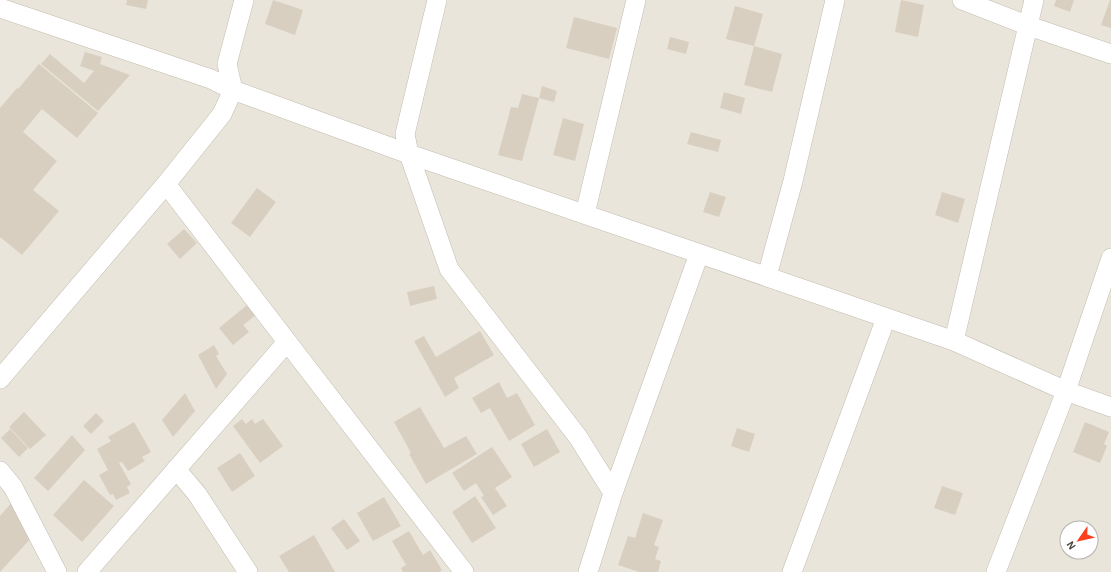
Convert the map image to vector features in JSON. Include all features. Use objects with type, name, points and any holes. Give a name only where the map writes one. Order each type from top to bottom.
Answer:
[{"type":"street","points":[[0,379],[166,184],[222,114],[233,90],[227,64],[244,0]]},
{"type":"street","points":[[437,0],[405,134],[409,154],[449,269],[578,437],[613,493]]},
{"type":"street","points":[[585,214],[636,0]]},
{"type":"street","points":[[767,276],[793,181],[835,0]]},
{"type":"street","points":[[962,0],[1029,26],[1111,54]]},
{"type":"street","points":[[954,341],[1034,0]]},
{"type":"street","points":[[0,8],[211,79],[233,90],[409,154],[954,341],[1066,391],[1111,407]]},
{"type":"street","points":[[166,184],[464,572]]},
{"type":"street","points":[[588,572],[613,493],[699,254]]},
{"type":"street","points":[[996,572],[1066,391],[1111,258]]},
{"type":"street","points":[[792,572],[886,318]]},
{"type":"street","points":[[87,572],[287,342]]},
{"type":"street","points":[[176,469],[197,494],[248,572]]},
{"type":"street","points":[[0,471],[14,487],[57,572]]},
{"type":"shaded area","points":[[0,0],[1111,0],[1111,572],[0,572]]},
{"type":"building","points":[[127,0],[148,0],[146,9],[126,5]]},
{"type":"building","points":[[273,0],[303,10],[295,35],[265,24]]},
{"type":"building","points":[[901,0],[924,5],[918,37],[895,32]]},
{"type":"building","points":[[1056,0],[1074,0],[1070,12],[1054,6]]},
{"type":"building","points":[[1111,0],[1111,28],[1101,25]]},
{"type":"building","points":[[735,6],[763,14],[754,46],[726,39]]},
{"type":"building","points":[[574,17],[617,28],[609,59],[566,48]]},
{"type":"building","points":[[670,37],[689,42],[686,54],[667,49]]},
{"type":"building","points":[[754,46],[782,54],[772,92],[744,85]]},
{"type":"building","points":[[85,52],[102,57],[100,64],[130,75],[98,111],[41,64],[50,54],[84,83],[94,71],[80,66]]},
{"type":"building","points":[[39,64],[98,113],[77,138],[18,89]]},
{"type":"building","points":[[542,86],[557,91],[554,102],[539,98]]},
{"type":"building","points":[[17,88],[42,109],[23,132],[57,161],[33,190],[59,211],[22,255],[0,237],[0,108]]},
{"type":"building","points":[[724,92],[745,98],[741,114],[720,108]]},
{"type":"building","points":[[522,94],[539,98],[522,161],[498,155],[511,107],[518,108]]},
{"type":"building","points":[[563,118],[584,124],[575,161],[553,155]]},
{"type":"building","points":[[691,132],[721,140],[718,152],[687,144]]},
{"type":"building","points":[[257,188],[276,202],[250,237],[231,223]]},
{"type":"building","points":[[710,192],[726,197],[719,217],[703,212]]},
{"type":"building","points":[[942,192],[965,199],[958,223],[935,215]]},
{"type":"building","points":[[184,229],[197,243],[180,259],[167,244]]},
{"type":"building","points":[[434,286],[437,299],[410,306],[407,292]]},
{"type":"building","points":[[247,305],[256,315],[243,325],[249,332],[233,345],[219,328]]},
{"type":"building","points":[[480,331],[494,355],[454,378],[459,388],[445,397],[414,341],[424,336],[436,357]]},
{"type":"building","points":[[214,345],[219,354],[216,356],[227,374],[216,389],[198,355]]},
{"type":"building","points":[[499,382],[507,398],[517,393],[535,425],[509,441],[490,408],[481,413],[472,398]]},
{"type":"building","points":[[185,393],[195,411],[173,437],[162,420]]},
{"type":"building","points":[[420,407],[444,448],[466,436],[477,454],[426,484],[409,454],[411,453],[394,422]]},
{"type":"building","points":[[24,412],[46,435],[30,449],[9,427]]},
{"type":"building","points":[[96,413],[104,421],[91,434],[83,426]]},
{"type":"building","points":[[242,419],[246,424],[252,419],[255,424],[263,419],[283,446],[260,463],[233,426]]},
{"type":"building","points":[[134,422],[151,452],[142,457],[145,461],[128,471],[122,462],[119,463],[131,484],[127,487],[130,493],[116,500],[113,494],[110,495],[99,475],[108,470],[97,449],[111,441],[108,437]]},
{"type":"building","points":[[1085,422],[1109,432],[1104,444],[1107,446],[1100,463],[1073,452]]},
{"type":"building","points":[[737,428],[755,434],[749,452],[731,446]]},
{"type":"building","points":[[10,429],[28,448],[19,457],[1,438]]},
{"type":"building","points":[[547,429],[560,452],[534,467],[521,444]]},
{"type":"building","points":[[72,435],[85,450],[48,491],[34,478]]},
{"type":"building","points":[[492,447],[512,477],[495,488],[507,506],[493,515],[481,497],[484,496],[476,483],[464,491],[452,473]]},
{"type":"building","points":[[240,453],[255,476],[232,492],[217,468]]},
{"type":"building","points":[[84,480],[114,506],[82,542],[53,515]]},
{"type":"building","points":[[942,486],[963,493],[955,515],[934,508]]},
{"type":"building","points":[[475,496],[496,528],[472,543],[452,512]]},
{"type":"building","points":[[384,497],[401,526],[373,541],[357,513]]},
{"type":"building","points":[[13,501],[33,536],[0,572],[0,516]]},
{"type":"building","points":[[643,513],[663,520],[654,545],[659,547],[655,559],[661,561],[658,572],[639,572],[618,565],[628,536],[635,538]]},
{"type":"building","points":[[344,519],[360,541],[347,550],[331,528]]},
{"type":"building","points":[[409,531],[423,555],[430,550],[442,570],[440,572],[403,572],[401,568],[406,565],[392,541]]},
{"type":"building","points":[[314,535],[335,572],[289,572],[279,556]]}]
